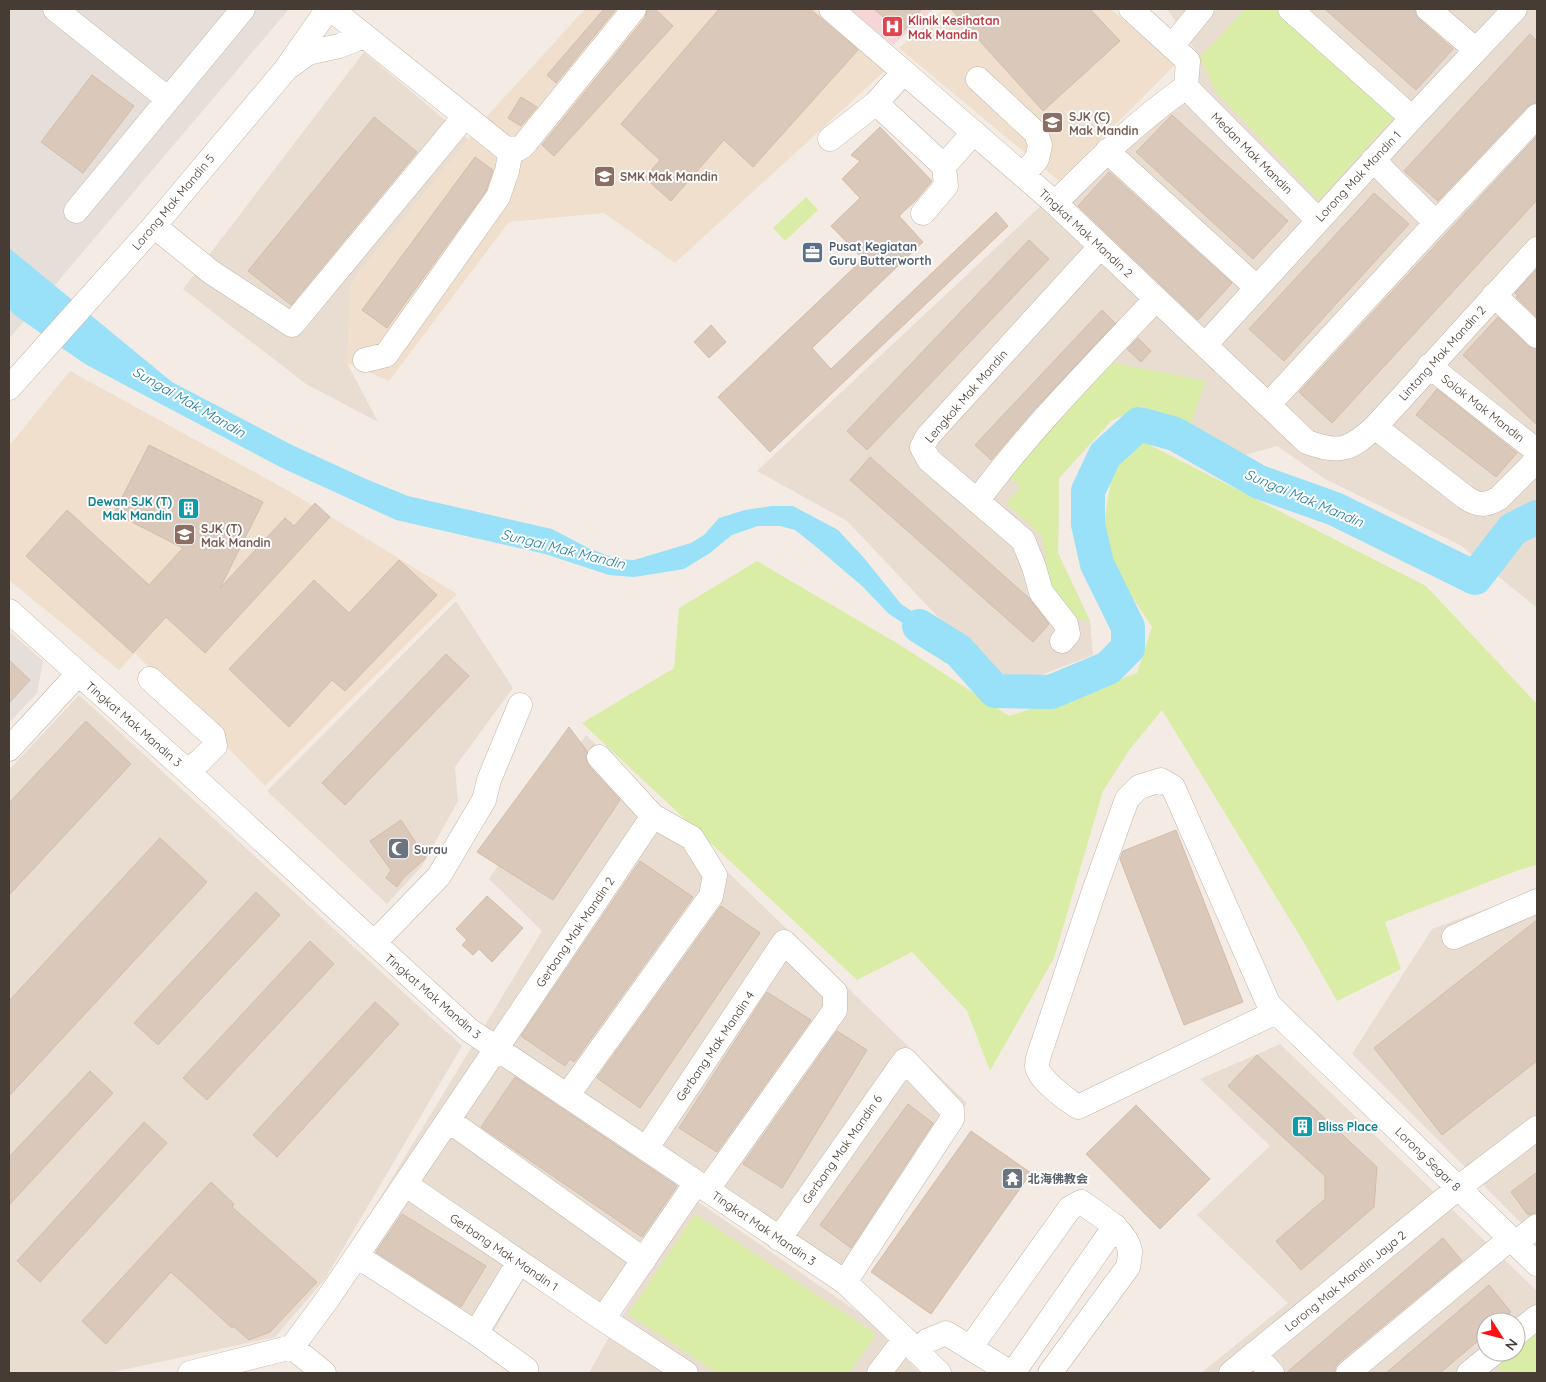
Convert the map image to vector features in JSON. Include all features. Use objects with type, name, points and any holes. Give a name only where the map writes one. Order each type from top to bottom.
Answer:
[{"type":"street","points":[[55,9],[168,99]]},
{"type":"street","points":[[76,211],[243,9]]},
{"type":"street","points":[[330,9],[505,148],[511,150],[516,150],[523,146],[634,9]]},
{"type":"street","name":"Lorong Mak Mandin 5","points":[[12,384],[154,226],[286,69],[330,9]]},
{"type":"street","name":"Tingkat Mak Mandin 2","points":[[831,9],[1055,203],[1307,442],[1325,449],[1340,449]]},
{"type":"street","points":[[1055,203],[1107,151],[1161,104],[1186,87],[1188,62],[1131,9]]},
{"type":"street","points":[[1172,46],[1202,9]]},
{"type":"street","points":[[1290,9],[1412,118]]},
{"type":"street","points":[[1428,9],[1476,50]]},
{"type":"street","name":"Lorong Mak Mandin 1","points":[[1204,345],[1373,160],[1515,9]]},
{"type":"street","points":[[286,69],[308,53],[339,46],[364,36]]},
{"type":"street","points":[[830,139],[876,103],[904,72]]},
{"type":"street","points":[[978,79],[1036,133],[1040,145],[1037,159],[1022,175]]},
{"type":"street","name":"Medan Mak Mandin","points":[[1186,87],[1318,220]]},
{"type":"street","points":[[876,103],[944,166],[946,186],[923,213]]},
{"type":"street","points":[[154,226],[211,272],[292,324],[465,116]]},
{"type":"street","points":[[1268,405],[1537,116]]},
{"type":"street","points":[[944,166],[974,132]]},
{"type":"street","points":[[366,360],[386,355],[498,197],[507,171],[511,150]]},
{"type":"street","points":[[1107,151],[1256,287]]},
{"type":"street","points":[[1373,160],[1436,223]]},
{"type":"street","name":"Lengkok Mak Mandin","points":[[1062,641],[1068,634],[1066,624],[1040,592],[1034,568],[1023,540],[929,460],[922,447],[928,436],[1101,246]]},
{"type":"street","name":"Lintang Mak Mandin 2","points":[[1340,449],[1360,441],[1375,427],[1537,249]]},
{"type":"street","points":[[1494,295],[1537,336]]},
{"type":"street","points":[[977,501],[999,471],[1045,417],[1156,299]]},
{"type":"street","name":"Solok Mak Mandin","points":[[1429,366],[1537,450]]},
{"type":"street","points":[[1375,427],[1466,497],[1479,504],[1491,503],[1498,498],[1537,460]]},
{"type":"street","name":"Tingkat Mak Mandin 3","points":[[9,611],[187,771],[468,1030],[844,1282],[939,1373]]},
{"type":"street","points":[[9,749],[78,674]]},
{"type":"street","points":[[150,679],[213,736],[215,746],[187,771]]},
{"type":"street","points":[[374,943],[440,876],[484,800],[489,780],[520,705]]},
{"type":"street","points":[[567,1096],[711,896],[715,875],[692,838],[654,816],[599,757]]},
{"type":"street","name":"Lorong Segar 8","points":[[1276,1012],[1078,1107],[1064,1098],[1041,1075],[1037,1067],[1038,1058],[1094,891],[1127,799],[1139,787],[1161,780],[1174,787],[1269,1005],[1537,1264]]},
{"type":"street","name":"Gerbang Mak Mandin 2","points":[[292,1347],[357,1256],[654,816]]},
{"type":"street","points":[[1454,937],[1537,901]]},
{"type":"street","name":"Gerbang Mak Mandin 4","points":[[646,1149],[784,942],[835,992],[835,1010],[701,1186]]},
{"type":"street","name":"Gerbang Mak Mandin 6","points":[[779,1239],[905,1060],[952,1110],[952,1119],[844,1282]]},
{"type":"street","points":[[448,1120],[644,1260]]},
{"type":"street","name":"Lorong Mak Mandin Jaya 2","points":[[1231,1373],[1458,1188],[1537,1128]]},
{"type":"street","name":"Gerbang Mak Mandin 1","points":[[405,1184],[603,1319],[686,1373]]},
{"type":"street","points":[[603,1319],[644,1260],[701,1186]]},
{"type":"street","points":[[970,1348],[1070,1208],[1081,1202],[1115,1226],[1124,1237],[1130,1251],[1128,1267],[1050,1373]]},
{"type":"street","points":[[879,1373],[911,1346],[946,1333],[1012,1373],[1115,1226]]},
{"type":"street","points":[[1348,1373],[1513,1241],[1537,1226]]},
{"type":"street","points":[[357,1256],[476,1333],[526,1369],[525,1373]]},
{"type":"street","points":[[476,1333],[519,1262]]},
{"type":"street","points":[[1526,1326],[1537,1317]]},
{"type":"street","points":[[190,1373],[292,1347],[324,1373]]},
{"type":"street","points":[[1254,1354],[1272,1373]]},
{"type":"shaded area","points":[[9,9],[289,9],[9,339]]},
{"type":"shaded area","name":"SMK Mak Mandin","points":[[585,9],[814,9],[887,69],[675,263],[604,213],[509,222],[389,381],[347,363],[351,282],[490,113]]},
{"type":"shaded area","name":"Klinik Kesihatan Mak Mandin","points":[[850,9],[933,9],[893,45]]},
{"type":"shaded area","name":"SJK (C) Mak Mandin","points":[[944,9],[1111,9],[1175,65],[1059,181],[899,48]]},
{"type":"shaded area","points":[[1167,9],[1537,9],[1537,608],[1460,545],[1325,479],[1277,446],[1234,458],[1142,406],[1111,421],[1059,478],[1058,553],[1090,621],[1093,655],[1033,678],[991,673],[847,521],[757,471],[1200,57]]},
{"type":"shaded area","points":[[364,52],[469,140],[351,282],[347,363],[378,422],[306,384],[183,289]]},
{"type":"shaded area","name":"SJK (T) Mak Mandin","points":[[70,371],[289,491],[457,594],[265,786],[135,653],[119,670],[9,580],[9,446]]},
{"type":"shaded area","points":[[456,601],[513,688],[455,767],[458,801],[422,866],[387,904],[267,791]]},
{"type":"shaded area","points":[[9,631],[43,661],[37,693],[9,723]]},
{"type":"shaded area","points":[[79,695],[462,1046],[325,1279],[275,1337],[109,1373],[9,1373],[9,770]]},
{"type":"shaded area","points":[[586,735],[967,1103],[851,1279],[705,1177],[607,1333],[523,1280],[484,1349],[346,1254],[542,931],[489,879]]},
{"type":"shaded area","points":[[1537,890],[1537,1239],[1352,1054],[1432,929]]},
{"type":"shaded area","points":[[1280,1044],[1537,1291],[1537,1373],[1201,1373],[1288,1303],[1197,1215],[1270,1146],[1200,1079]]},
{"type":"shaded area","points":[[694,1199],[865,1317],[920,1373],[589,1373]]},
{"type":"green space","points":[[1245,9],[1275,9],[1394,117],[1319,200],[1215,91],[1200,57]]},
{"type":"green space","points":[[806,197],[818,210],[785,241],[773,228]]},
{"type":"green space","points":[[1104,361],[1206,381],[1187,433],[1142,406],[1111,421],[1059,478],[1058,553],[1090,621],[1073,619],[1052,598],[1042,536],[1006,503],[1021,487],[1004,472]]},
{"type":"green space","points":[[1144,442],[1426,586],[1537,704],[1537,865],[1519,870],[1385,922],[1401,969],[1337,1001],[1306,946],[1162,710],[1130,749],[1103,791],[1054,958],[990,1071],[967,1011],[912,952],[857,980],[582,723],[674,668],[679,608],[757,561],[900,645],[1009,716],[1137,673],[1152,627],[1100,548],[1113,468]]},
{"type":"green space","points":[[695,1214],[876,1334],[849,1373],[717,1373],[628,1314]]},
{"type":"green space","points":[[1537,1331],[1537,1373],[1503,1373],[1496,1365],[1500,1362],[1526,1362],[1526,1340]]},
{"type":"water","points":[[9,248],[172,382],[292,445],[366,479],[408,496],[552,529],[588,548],[617,559],[634,560],[691,543],[704,535],[719,518],[745,510],[772,506],[793,506],[838,530],[864,558],[901,604],[945,633],[959,651],[937,645],[889,614],[862,586],[814,545],[795,530],[780,526],[758,526],[732,535],[710,553],[684,569],[634,577],[609,575],[545,554],[396,520],[282,468],[85,364],[16,316],[9,309]]},
{"type":"building","points":[[604,9],[616,9],[556,83],[547,75]]},
{"type":"building","points":[[647,9],[655,9],[673,26],[554,156],[542,145],[645,18]]},
{"type":"building","points":[[719,9],[810,9],[858,50],[753,167],[724,140],[671,201],[645,178],[660,160],[621,124]]},
{"type":"building","points":[[874,9],[922,9],[902,33]]},
{"type":"building","points":[[951,9],[1090,9],[1120,41],[1043,111]]},
{"type":"building","points":[[1325,9],[1415,9],[1415,14],[1419,19],[1453,49],[1416,90]]},
{"type":"building","points":[[1530,34],[1537,41],[1537,103],[1527,107],[1438,201],[1404,171]]},
{"type":"building","points":[[92,75],[134,106],[83,173],[41,142]]},
{"type":"building","points":[[521,97],[537,107],[521,126],[508,118]]},
{"type":"building","points":[[1172,115],[1288,221],[1253,259],[1136,152]]},
{"type":"building","points":[[374,117],[417,152],[291,305],[248,271]]},
{"type":"building","points":[[880,127],[932,181],[899,216],[923,242],[812,348],[831,369],[996,212],[1008,226],[770,452],[718,397],[863,259],[831,226],[860,198],[842,179],[860,161],[851,155]]},
{"type":"building","points":[[1537,136],[1537,200],[1332,423],[1299,392]]},
{"type":"building","points":[[475,157],[493,170],[486,191],[387,328],[362,310]]},
{"type":"building","points":[[1109,172],[1232,283],[1198,320],[1078,206]]},
{"type":"building","points":[[1374,193],[1409,224],[1284,361],[1249,329]]},
{"type":"building","points":[[1029,240],[1049,259],[867,450],[847,431]]},
{"type":"building","points":[[1537,269],[1537,317],[1516,297],[1518,296],[1515,293]]},
{"type":"building","points":[[1102,310],[1115,323],[1031,413],[991,460],[975,445]]},
{"type":"building","points":[[1498,317],[1528,346],[1537,349],[1537,425],[1463,355]]},
{"type":"building","points":[[711,325],[726,342],[709,358],[694,342]]},
{"type":"building","points":[[1138,338],[1151,351],[1141,362],[1127,349]]},
{"type":"building","points":[[1437,389],[1517,453],[1496,477],[1416,415]]},
{"type":"building","points":[[149,445],[263,502],[220,588],[285,518],[294,526],[315,503],[330,517],[205,653],[166,617],[133,653],[26,556],[67,510],[149,585],[183,548],[114,513]]},
{"type":"building","points":[[870,457],[1029,598],[1049,624],[1033,642],[850,480]]},
{"type":"building","points":[[399,560],[437,595],[345,691],[332,680],[289,727],[229,669],[314,580],[349,613]]},
{"type":"building","points":[[446,654],[469,676],[345,805],[322,783]]},
{"type":"building","points":[[9,660],[30,680],[9,703]]},
{"type":"building","points":[[86,721],[131,764],[9,895],[9,803]]},
{"type":"building","points":[[569,727],[587,751],[586,759],[589,766],[620,800],[553,900],[477,852]]},
{"type":"building","name":"Surau","points":[[401,820],[426,858],[403,878],[397,887],[386,878],[391,870],[370,841]]},
{"type":"building","points":[[1176,830],[1243,1002],[1184,1025],[1120,859],[1123,851]]},
{"type":"building","points":[[160,838],[207,882],[9,1096],[9,1001]]},
{"type":"building","points":[[640,861],[693,897],[574,1062],[570,1059],[565,1066],[521,1036]]},
{"type":"building","points":[[256,892],[280,915],[158,1045],[134,1023]]},
{"type":"building","points":[[487,896],[523,928],[492,962],[479,949],[473,955],[462,945],[467,940],[456,929]]},
{"type":"building","points":[[721,906],[760,933],[640,1108],[597,1078]]},
{"type":"building","points":[[1537,920],[1537,1061],[1442,1135],[1374,1048]]},
{"type":"building","points":[[310,941],[334,964],[207,1100],[183,1078]]},
{"type":"building","points":[[767,992],[811,1020],[717,1152],[679,1128]]},
{"type":"building","points":[[375,1002],[399,1024],[277,1157],[253,1135]]},
{"type":"building","points":[[837,1031],[867,1050],[782,1188],[743,1164]]},
{"type":"building","name":"Bliss Place","points":[[1257,1055],[1377,1167],[1374,1207],[1301,1270],[1276,1241],[1325,1199],[1325,1176],[1228,1086]]},
{"type":"building","points":[[90,1071],[113,1093],[9,1205],[9,1157]]},
{"type":"building","points":[[515,1077],[677,1186],[642,1237],[481,1127]]},
{"type":"building","points":[[908,1104],[933,1123],[851,1248],[820,1225]]},
{"type":"building","points":[[1136,1105],[1210,1179],[1160,1229],[1086,1154]]},
{"type":"building","points":[[144,1122],[167,1143],[40,1282],[17,1261]]},
{"type":"building","points":[[971,1131],[1031,1173],[931,1314],[871,1272]]},
{"type":"building","points":[[1537,1172],[1537,1213],[1528,1215],[1511,1192]]},
{"type":"building","points":[[211,1182],[234,1204],[232,1207],[317,1282],[270,1332],[249,1340],[233,1326],[232,1328],[171,1272],[106,1344],[82,1321]]},
{"type":"building","points":[[402,1214],[486,1266],[461,1307],[376,1252]]},
{"type":"building","points":[[1443,1238],[1462,1261],[1339,1362],[1335,1368],[1335,1373],[1286,1373]]},
{"type":"building","points":[[1489,1285],[1511,1312],[1476,1312],[1476,1342],[1440,1373],[1386,1373]]},
{"type":"waterway","name":"Sungai Mak Mandin","points":[[919,626],[959,651],[995,691],[1051,692],[1108,668],[1128,648],[1128,627],[1097,564],[1088,524],[1088,491],[1105,455],[1139,424],[1175,434],[1259,482],[1335,509],[1475,578],[1513,529],[1537,517]]},
{"type":"place","name":"Klinik Kesihatan Mak Mandin","points":[[892,27]]},
{"type":"place","name":"SJK (C) Mak Mandin","points":[[1053,123]]},
{"type":"place","name":"SMK Mak Mandin","points":[[604,176]]},
{"type":"place","name":"Pusat Kegiatan Guru Butterworth","points":[[813,253]]},
{"type":"place","name":"Dewan SJK (T) Mak Mandin","points":[[188,508]]},
{"type":"place","name":"SJK (T) Mak Mandin","points":[[185,535]]},
{"type":"place","name":"Surau","points":[[398,849]]},
{"type":"place","name":"Bliss Place","points":[[1302,1126]]},
{"type":"place","name":"北海佛教会","points":[[1012,1178]]}]
